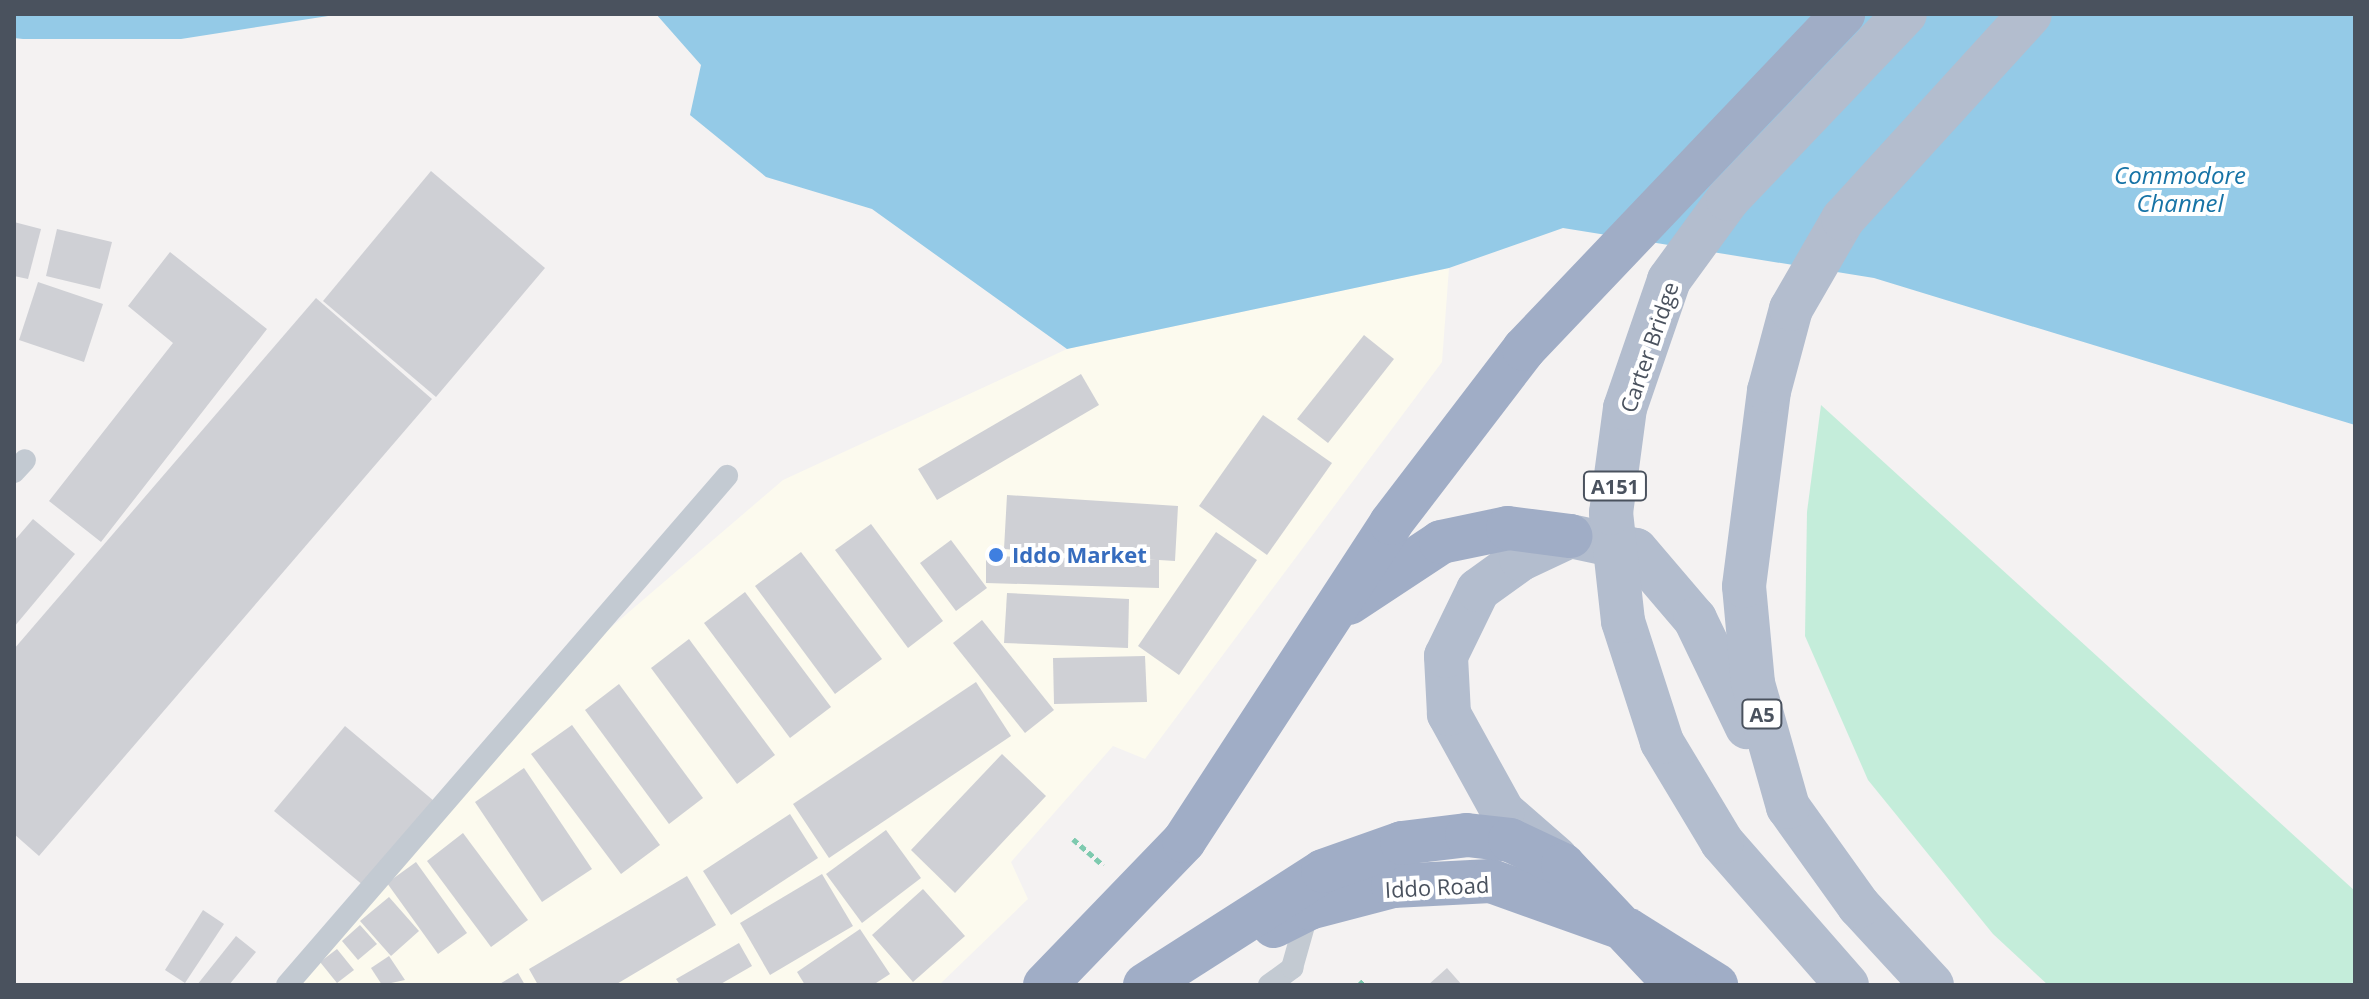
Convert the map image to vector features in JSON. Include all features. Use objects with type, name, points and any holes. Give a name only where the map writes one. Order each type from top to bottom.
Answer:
[{"type":"highway","points":[[1045,985],[1184,841],[1337,611],[1391,523],[1524,349],[1843,14]]},
{"type":"highway","points":[[1337,611],[1441,542],[1508,528],[1570,536]]},
{"type":"highway","points":[[1145,985],[1323,871],[1402,843],[1467,835],[1510,840],[1563,865],[1628,930],[1676,985]]},
{"type":"highway","name":"Iddo Road","points":[[1162,985],[1309,908],[1393,886],[1491,881],[1628,930]]},
{"type":"highway","points":[[1628,930],[1716,985]]},
{"type":"main road","name":"Carter Bridge","points":[[1847,985],[1722,842],[1662,742],[1623,621],[1611,513],[1625,408],[1669,280],[1728,199],[1905,14]]},
{"type":"main road","name":"A5","points":[[1932,985],[1859,906],[1788,807],[1753,683],[1744,586],[1769,391],[1791,309],[1843,219],[2030,14]]},
{"type":"main road","points":[[1563,865],[1503,812],[1481,781],[1449,714],[1446,656],[1478,590],[1521,559],[1570,536],[1636,550],[1695,619],[1788,807]]},
{"type":"lane","points":[[287,985],[727,476]]},
{"type":"lane","points":[[1269,985],[1292,968],[1309,908]]},
{"type":"path","points":[[1359,985],[1365,979]]},
{"type":"shaded area","name":"Iddo Market","points":[[1449,268],[1442,362],[1145,759],[1113,746],[1011,862],[1028,899],[939,985],[285,985],[608,630],[783,480],[1067,349]]},
{"type":"green space","points":[[1821,405],[2355,891],[2355,985],[2048,985],[1993,934],[1868,780],[1805,636],[1807,512]]},
{"type":"water","points":[[14,14],[341,14],[181,39],[23,39],[14,38]]},
{"type":"water","name":"Commodore Channel","points":[[656,14],[2355,14],[2355,425],[1874,278],[1563,228],[1449,268],[1067,349],[872,209],[766,177],[690,115],[701,65]]},
{"type":"building","points":[[431,171],[545,268],[436,397],[323,301]]},
{"type":"building","points":[[14,222],[41,229],[28,279],[14,276]]},
{"type":"building","points":[[57,229],[112,242],[100,289],[46,276]]},
{"type":"building","points":[[170,252],[267,329],[101,542],[49,501],[173,343],[128,306]]},
{"type":"building","points":[[38,282],[103,304],[84,362],[19,340]]},
{"type":"building","points":[[316,298],[432,399],[39,856],[14,834],[14,649]]},
{"type":"building","points":[[1364,335],[1394,359],[1328,443],[1297,419]]},
{"type":"building","points":[[1081,374],[1099,405],[937,500],[918,469]]},
{"type":"building","points":[[1263,415],[1332,463],[1267,555],[1199,506]]},
{"type":"building","points":[[1007,495],[1178,506],[1175,561],[1159,560],[1159,588],[986,583],[986,556],[1156,560],[1004,549]]},
{"type":"building","points":[[33,519],[75,554],[14,627],[14,541]]},
{"type":"building","points":[[871,524],[943,621],[908,648],[835,550]]},
{"type":"building","points":[[1216,532],[1257,560],[1179,675],[1138,646]]},
{"type":"building","points":[[951,540],[987,588],[956,611],[920,563]]},
{"type":"building","points":[[801,552],[882,659],[835,694],[755,586]]},
{"type":"building","points":[[745,592],[831,707],[790,738],[704,623]]},
{"type":"building","points":[[1007,593],[1129,599],[1128,648],[1004,643]]},
{"type":"building","points":[[982,620],[1054,710],[1025,733],[953,643]]},
{"type":"building","points":[[689,639],[775,755],[737,784],[651,668]]},
{"type":"building","points":[[1145,656],[1147,702],[1054,704],[1053,658]]},
{"type":"building","points":[[976,682],[1011,736],[829,858],[793,804]]},
{"type":"building","points":[[619,684],[703,798],[669,824],[585,710]]},
{"type":"building","points":[[572,725],[660,845],[621,874],[531,754]]},
{"type":"building","points":[[345,726],[434,801],[364,886],[274,811]]},
{"type":"building","points":[[1002,754],[1046,796],[955,893],[911,850]]},
{"type":"building","points":[[524,768],[592,869],[542,902],[475,802]]},
{"type":"building","points":[[790,814],[818,858],[731,915],[703,871]]},
{"type":"building","points":[[886,830],[921,878],[862,923],[826,874]]},
{"type":"building","points":[[463,833],[528,920],[491,947],[427,861]]},
{"type":"building","points":[[416,862],[467,933],[438,954],[387,883]]},
{"type":"building","points":[[822,874],[853,926],[770,975],[740,923]]},
{"type":"building","points":[[687,876],[716,925],[615,985],[538,985],[529,969]]},
{"type":"building","points":[[923,889],[965,936],[913,982],[872,935]]},
{"type":"building","points":[[389,897],[419,931],[391,956],[360,921]]},
{"type":"building","points":[[203,910],[224,924],[185,983],[165,970]]},
{"type":"building","points":[[360,925],[377,944],[358,960],[342,941]]},
{"type":"building","points":[[860,929],[890,974],[873,985],[805,985],[797,972]]},
{"type":"building","points":[[236,936],[256,952],[229,985],[197,985]]},
{"type":"building","points":[[739,943],[752,966],[719,985],[680,985],[676,979]]},
{"type":"building","points":[[337,949],[354,970],[337,983],[320,962]]},
{"type":"building","points":[[389,956],[405,980],[382,985],[371,968]]},
{"type":"building","points":[[1447,968],[1462,985],[1428,985]]},
{"type":"building","points":[[518,973],[525,985],[498,985]]},
{"type":"place","name":"Iddo Market","points":[[996,555]]}]
